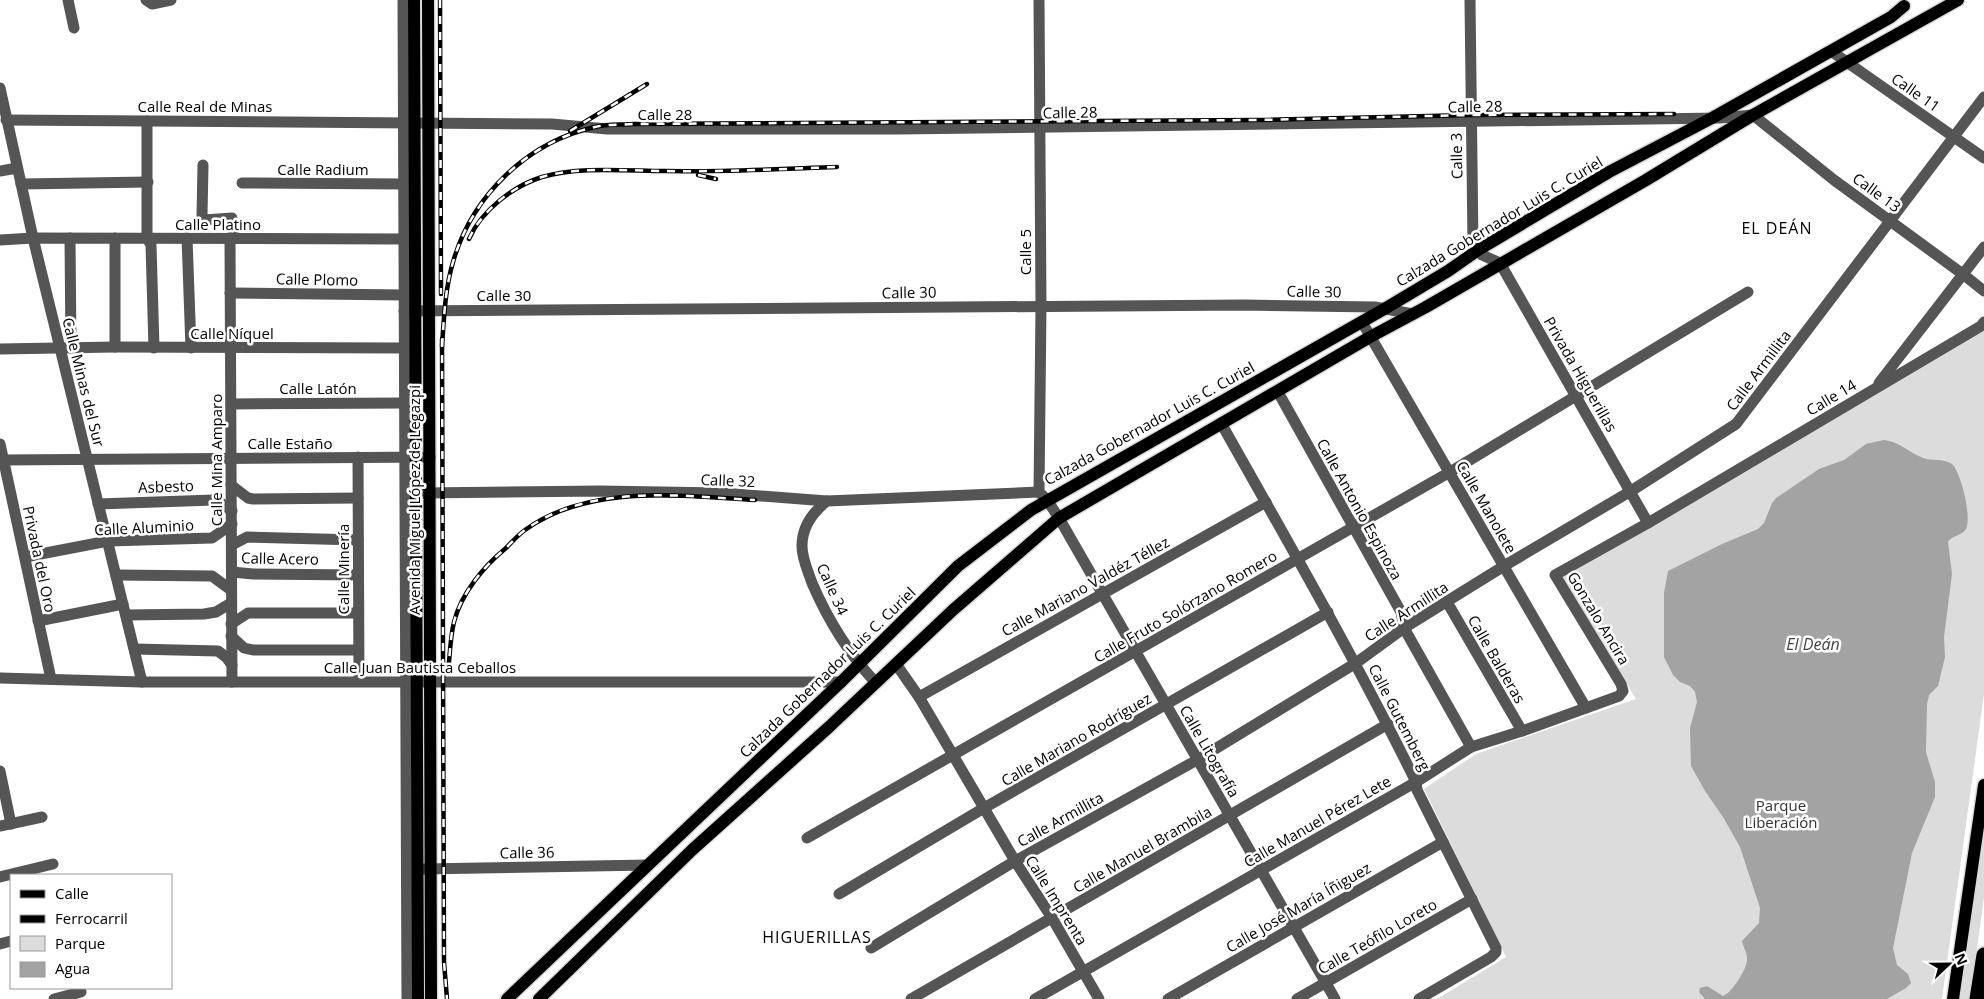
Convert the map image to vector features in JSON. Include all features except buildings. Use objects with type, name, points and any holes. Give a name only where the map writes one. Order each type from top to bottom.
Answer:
[{"type":"highway","points":[[1977,999],[1984,955]]},
{"type":"main road","name":"Avenida Miguel López de Legazpi","points":[[414,0],[409,122],[410,493],[412,868],[418,999]]},
{"type":"main road","name":"Avenida Miguel López de Legazpi","points":[[428,0],[431,493],[431,999]]},
{"type":"main road","points":[[539,999],[692,850],[829,727],[961,604],[1059,518],[1500,262],[1646,180],[1752,115],[1958,0]]},
{"type":"main road","points":[[1903,3],[1918,21]]},
{"type":"main road","name":"Calzada Gobernador Luis C. Curiel","points":[[507,999],[841,682],[958,566],[1043,496],[1362,322],[1609,172],[1712,118],[1891,17],[1903,3]]},
{"type":"main road","points":[[1953,999],[1984,785]]},
{"type":"street","points":[[68,0],[74,28]]},
{"type":"street","points":[[147,2],[152,4],[171,0]]},
{"type":"street","name":"Avenida Miguel López de Legazpi","points":[[403,0],[409,122],[404,184],[404,295],[410,311],[404,348],[404,403],[410,457]]},
{"type":"street","name":"Calle 5","points":[[1039,0],[1043,496]]},
{"type":"street","name":"Calle 3","points":[[1470,0],[1472,240],[1478,250]]},
{"type":"street","name":"Calle 11","points":[[1831,51],[1984,158]]},
{"type":"street","name":"Calle Minas del Sur","points":[[0,88],[2,109],[33,238],[65,348],[87,459],[142,682]]},
{"type":"street","name":"Calle Armillita","points":[[871,948],[1015,862],[1197,760],[1356,663],[1404,628],[1631,491],[1736,424],[1984,97]]},
{"type":"street","name":"Calle 28","points":[[429,123],[552,124],[606,129],[1040,128],[1712,118],[1752,115]]},
{"type":"street","name":"Calle 13","points":[[1752,115],[1984,291]]},
{"type":"street","name":"Calle Real de Minas","points":[[6,120],[429,123]]},
{"type":"street","points":[[147,121],[147,238],[151,245],[154,348]]},
{"type":"street","name":"Calle Mina Amparo","points":[[203,165],[202,216],[204,220],[232,218],[230,293],[232,682]]},
{"type":"street","points":[[0,171],[17,168]]},
{"type":"street","points":[[21,184],[148,182]]},
{"type":"street","name":"Calle Radium","points":[[242,183],[404,184]]},
{"type":"street","name":"Calle Platino","points":[[0,240],[33,238],[404,239]]},
{"type":"street","points":[[65,348],[70,238]]},
{"type":"street","points":[[114,238],[115,347]]},
{"type":"street","points":[[187,238],[191,348]]},
{"type":"street","name":"Calle 14","points":[[1648,523],[1875,388],[1984,247]]},
{"type":"street","points":[[1478,250],[1482,255],[1500,262]]},
{"type":"street","name":"Privada Higuerillas","points":[[1500,262],[1648,523]]},
{"type":"street","name":"Calle Fruto Solórzano Romero","points":[[806,838],[1450,472],[1748,292]]},
{"type":"street","name":"Calle Plomo","points":[[230,293],[404,295]]},
{"type":"street","name":"Calle 30","points":[[410,311],[1264,305],[1386,308],[1412,314]]},
{"type":"street","name":"Calle Manolete","points":[[1362,322],[1586,708]]},
{"type":"street","points":[[1875,388],[1981,326],[1984,322]]},
{"type":"street","name":"Calle Níquel","points":[[0,349],[115,347],[404,348]]},
{"type":"street","name":"Calle Antonio Espinoza","points":[[1278,392],[1401,612],[1404,628],[1471,747]]},
{"type":"street","name":"Calle Latón","points":[[231,404],[404,403]]},
{"type":"street","name":"Calle Gutemberg","points":[[1221,423],[1356,663],[1388,724],[1416,782],[1417,790],[1495,945],[1496,952],[1491,956],[1419,999]]},
{"type":"street","name":"Privada del Oro","points":[[0,444],[51,680]]},
{"type":"street","name":"Calle Estaño","points":[[2,460],[430,457]]},
{"type":"street","name":"Calle Minería","points":[[358,458],[358,681]]},
{"type":"street","points":[[231,485],[248,498],[253,499],[358,498]]},
{"type":"street","name":"Calle 32","points":[[410,493],[722,493],[827,500],[1043,496]]},
{"type":"street","name":"Calle Litografía","points":[[1043,496],[1059,518],[1335,999]]},
{"type":"street","name":"Asbesto","points":[[98,504],[214,500],[232,511]]},
{"type":"street","name":"Calle 34","points":[[827,500],[814,512],[806,524],[802,547],[804,562],[833,627],[859,664],[876,683]]},
{"type":"street","name":"Calle Mariano Valdéz Téllez","points":[[919,697],[1266,502]]},
{"type":"street","name":"Gonzalo Ancira","points":[[1623,691],[1555,575],[1648,523]]},
{"type":"street","name":"Calle Aluminio","points":[[25,557],[108,542],[212,538],[232,524]]},
{"type":"street","points":[[232,545],[247,537],[358,540]]},
{"type":"street","name":"Calle Acero","points":[[232,572],[358,575]]},
{"type":"street","points":[[116,575],[212,576],[231,590]]},
{"type":"street","name":"Calle Balderas","points":[[1447,602],[1522,731]]},
{"type":"street","points":[[38,621],[124,609],[204,614],[216,612],[231,603]]},
{"type":"street","name":"Calle Mariano Rodríguez","points":[[839,894],[984,808],[1328,612]]},
{"type":"street","points":[[357,650],[253,650],[244,648],[231,630],[248,613],[358,614]]},
{"type":"street","points":[[135,649],[218,651],[226,656],[232,664]]},
{"type":"street","name":"Calle Imprenta","points":[[896,664],[919,697],[1015,862],[1052,918],[1099,999]]},
{"type":"street","name":"Calle Juan Bautista Ceballos","points":[[0,678],[142,682],[841,682]]},
{"type":"street","name":"Calle Manuel Pérez Lete","points":[[1035,999],[1416,782],[1471,747],[1620,696],[1623,691]]},
{"type":"street","name":"Calle Manuel Brambila","points":[[911,999],[1388,724]]},
{"type":"street","points":[[0,771],[6,825],[42,817]]},
{"type":"street","name":"Calle José María Íñiguez","points":[[1168,999],[1443,842]]},
{"type":"street","points":[[0,876],[53,864]]},
{"type":"street","name":"Calle 36","points":[[412,868],[648,865]]},
{"type":"street","name":"Avenida Miguel López de Legazpi","points":[[407,999],[412,868]]},
{"type":"street","name":"Calle Teófilo Loreto","points":[[1297,999],[1472,899]]},
{"type":"street","points":[[54,999],[81,992]]},
{"type":"green space","name":"Parque Liberación","points":[[1984,327],[1984,694],[1942,999],[1437,999],[1506,957],[1424,789],[1476,754],[1636,699],[1561,575]]},
{"type":"green space","points":[[1984,830],[1984,898],[1970,999],[1960,999]]},
{"type":"water","name":"El Deán","points":[[1884,440],[1895,443],[1923,458],[1943,460],[1953,465],[1962,486],[1968,515],[1966,529],[1948,542],[1952,574],[1944,637],[1945,657],[1938,686],[1929,695],[1927,704],[1926,752],[1935,782],[1935,797],[1912,853],[1893,948],[1897,965],[1908,974],[1911,983],[1887,999],[1705,999],[1699,992],[1700,988],[1707,986],[1723,996],[1730,991],[1742,975],[1747,958],[1742,941],[1759,923],[1760,908],[1740,847],[1691,766],[1690,728],[1697,702],[1695,692],[1690,686],[1680,682],[1673,675],[1664,657],[1664,593],[1668,571],[1722,544],[1758,529],[1764,523],[1776,498],[1819,469],[1844,460],[1866,444]]},
{"type":"railway","points":[[440,0],[441,294]]},
{"type":"railway","points":[[570,131],[647,84]]},
{"type":"railway","points":[[442,346],[444,314],[453,262],[462,238],[488,194],[525,159],[547,145],[570,134],[600,126],[633,124],[1257,120],[1471,115],[1674,114]]},
{"type":"railway","points":[[469,239],[481,219],[509,193],[531,181],[556,174],[587,170],[709,171],[837,167]]},
{"type":"railway","points":[[698,175],[716,179]]},
{"type":"railway","points":[[442,339],[444,962],[447,999]]},
{"type":"railway","points":[[448,672],[454,622],[467,591],[481,572],[520,534],[551,515],[578,505],[607,499],[637,496],[697,496],[755,500]]},
{"type":"district","name":"EL DEÁN","points":[[1777,228]]},
{"type":"district","name":"HIGUERILLAS","points":[[817,937]]}]
